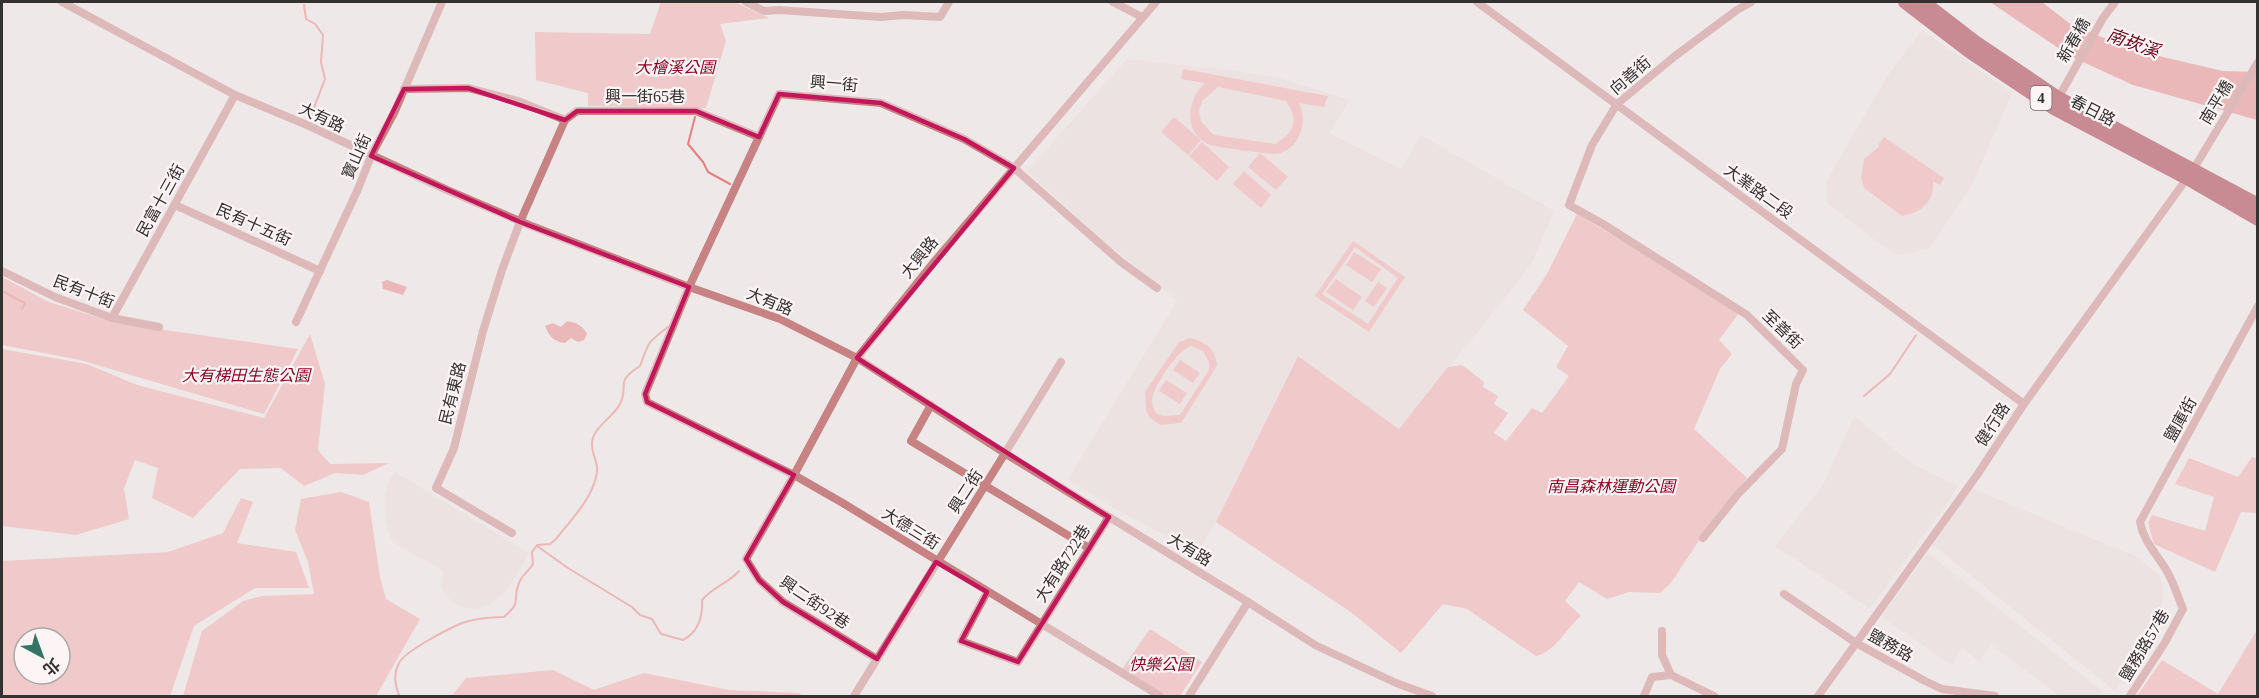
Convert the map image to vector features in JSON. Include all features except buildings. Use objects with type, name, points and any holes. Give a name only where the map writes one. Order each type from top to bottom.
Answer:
[{"type":"main road","name":"春日路","points":[[1905,2],[1969,51],[2056,103],[2254,210]]},
{"type":"main road","name":"春日路","points":[[1923,2],[2056,103]]},
{"type":"street","name":"大有路","points":[[62,2],[234,95],[307,125],[520,222],[780,319],[857,358],[1006,454],[1315,645],[1396,683],[1432,696]]},
{"type":"street","name":"寶山街","points":[[296,322],[442,2]]},
{"type":"street","points":[[746,2],[764,11],[881,17],[903,15],[940,17],[949,2]]},
{"type":"street","points":[[779,10],[784,2]]},
{"type":"street","points":[[1113,2],[1142,17]]},
{"type":"street","name":"大興路","points":[[746,559],[857,358],[934,262],[1156,2]]},
{"type":"street","name":"大業路二段","points":[[1477,2],[2024,404]]},
{"type":"street","name":"向善街","points":[[1569,205],[1592,146],[1617,104],[1675,56],[1751,2]]},
{"type":"street","name":"新春橋","points":[[2056,103],[2103,18],[2115,2]]},
{"type":"street","name":"南平橋","points":[[2190,174],[2258,62]]},
{"type":"street","points":[[404,89],[468,88],[518,101],[565,120],[520,222]]},
{"type":"street","name":"興一街","points":[[645,394],[689,286],[779,94],[881,103],[955,134],[1014,168],[1121,262],[1157,288]]},
{"type":"street","name":"民富十三街","points":[[112,318],[234,95]]},
{"type":"street","name":"興一街65巷","points":[[565,120],[577,111],[696,111],[759,137]]},
{"type":"street","name":"健行路","points":[[1818,696],[2190,174]]},
{"type":"street","name":"民有十五街","points":[[175,205],[320,271]]},
{"type":"street","name":"至善街","points":[[1569,205],[1748,315],[1803,370],[1796,384],[1782,449],[1738,494],[1703,538]]},
{"type":"street","name":"民有東路","points":[[512,533],[436,488],[454,448],[483,331],[520,222]]},
{"type":"street","name":"民有十街","points":[[2,271],[55,297],[112,318],[159,327]]},
{"type":"street","name":"鹽庫街","points":[[2149,546],[2142,533],[2140,522],[2258,306]]},
{"type":"street","name":"興二街","points":[[854,696],[1061,362]]},
{"type":"street","name":"大德三街","points":[[645,394],[647,402],[794,475],[1160,696]]},
{"type":"street","points":[[931,405],[911,441],[1089,548]]},
{"type":"street","name":"大有路722巷","points":[[987,592],[961,641],[1018,662],[1109,517]]},
{"type":"street","name":"鹽務路57巷","points":[[2130,696],[2164,644],[2182,609],[2169,573],[2149,546]]},
{"type":"street","name":"興二街92巷","points":[[746,559],[759,580],[783,602],[877,659]]},
{"type":"street","name":"鹽務路","points":[[1784,594],[1856,643],[1941,693],[1995,696]]},
{"type":"street","points":[[1189,696],[1248,602]]},
{"type":"street","points":[[1662,631],[1662,655],[1671,675]]},
{"type":"street","points":[[1644,696],[1652,677],[1671,675],[1714,696]]},
{"type":"highlighted area","points":[[468,88],[565,120],[577,111],[696,111],[759,137],[779,94],[881,103],[964,139],[1014,168],[857,358],[1109,517],[1018,662],[961,641],[987,592],[936,562],[877,659],[783,602],[759,580],[746,559],[794,475],[647,402],[645,394],[689,287],[520,222],[371,156],[404,89]]},
{"type":"shaded area","points":[[1990,2],[2042,2],[2069,23],[2113,42],[2223,71],[2257,72],[2257,120],[2133,85],[2070,56]]},
{"type":"shaded area","points":[[1922,30],[2012,93],[1972,185],[1929,249],[1898,255],[1884,247],[1827,203],[1827,180],[1888,75]]},
{"type":"shaded area","points":[[1127,59],[1238,71],[1282,79],[1350,100],[1329,133],[1401,169],[1421,135],[1554,211],[1531,265],[1400,429],[1297,357],[1216,522],[1198,552],[1115,509],[1068,479],[1177,301],[1100,238],[1027,171]]},
{"type":"shaded area","points":[[387,280],[407,287],[403,295],[383,289],[382,282]]},
{"type":"shaded area","points":[[567,321],[583,328],[587,334],[584,340],[578,342],[571,338],[565,343],[550,336],[545,326],[553,323],[561,327]]},
{"type":"shaded area","points":[[1854,416],[1911,463],[1959,486],[1870,609],[1775,546],[1823,485]]},
{"type":"shaded area","points":[[395,472],[529,553],[502,595],[479,609],[464,608],[450,600],[441,587],[444,571],[392,542],[386,524],[384,501],[388,483]]},
{"type":"shaded area","points":[[1971,488],[2137,557],[2159,575],[2163,587],[2161,614],[2151,645],[2115,691],[1932,544]]},
{"type":"shaded area","points":[[1928,553],[2102,691],[2098,696],[2060,696],[1991,645],[1979,661],[1962,648],[1952,665],[1881,617]]},
{"type":"green space","name":"大檜溪公園","points":[[661,2],[735,2],[769,18],[720,24],[726,41],[706,108],[588,106],[588,93],[536,80],[535,32],[650,34]]},
{"type":"green space","points":[[1183,69],[1328,96],[1324,107],[1299,103],[1303,118],[1302,127],[1296,142],[1290,148],[1275,154],[1263,153],[1214,146],[1201,140],[1195,133],[1190,116],[1194,98],[1205,83],[1181,79]],"holes":[[[1218,87],[1286,101],[1293,114],[1293,125],[1287,135],[1275,144],[1214,135],[1201,121],[1199,111],[1202,101]]]},
{"type":"green space","points":[[1174,117],[1201,140],[1188,155],[1161,132]]},
{"type":"green space","points":[[1884,137],[1944,178],[1940,185],[1933,181],[1929,200],[1915,212],[1902,216],[1864,188],[1861,178],[1864,159],[1880,146],[1878,145]]},
{"type":"green space","points":[[1202,142],[1229,167],[1217,181],[1189,156]]},
{"type":"green space","points":[[1260,153],[1288,177],[1276,190],[1248,167]]},
{"type":"green space","points":[[1244,171],[1271,195],[1261,208],[1233,184]]},
{"type":"green space","name":"南昌森林運動公園","points":[[1577,214],[1739,313],[1719,340],[1732,354],[1720,369],[1694,429],[1747,478],[1715,516],[1671,583],[1660,593],[1629,592],[1607,599],[1579,582],[1565,601],[1581,616],[1555,645],[1536,656],[1467,609],[1443,604],[1401,653],[1352,613],[1216,522],[1298,356],[1399,429],[1448,367],[1462,365],[1484,382],[1483,387],[1498,396],[1494,404],[1508,413],[1494,433],[1506,441],[1532,408],[1542,413],[1569,376],[1556,367],[1568,346],[1523,310],[1547,274]]},
{"type":"green space","points":[[1353,241],[1405,277],[1369,332],[1315,296]],"holes":[[[1355,247],[1398,278],[1368,324],[1322,294]]]},
{"type":"green space","points":[[1354,252],[1381,269],[1372,282],[1346,265]]},
{"type":"green space","name":"大有梯田生態公園","points":[[2,277],[49,302],[116,323],[298,349],[264,414],[80,360],[2,345]]},
{"type":"green space","points":[[1336,279],[1362,297],[1353,310],[1326,292]]},
{"type":"green space","points":[[1378,282],[1387,288],[1374,307],[1365,301]]},
{"type":"green space","points":[[310,334],[325,384],[318,450],[330,464],[389,463],[363,475],[335,473],[304,486],[281,468],[240,469],[193,518],[152,498],[158,468],[135,460],[124,488],[129,519],[76,535],[2,526],[2,349],[87,364],[137,385],[264,418]]},
{"type":"green space","points":[[1190,338],[1205,344],[1215,355],[1217,366],[1181,423],[1161,425],[1150,418],[1146,410],[1145,392],[1179,342]],"holes":[[[1191,346],[1203,351],[1209,362],[1209,370],[1180,415],[1157,414],[1153,406],[1153,394],[1167,369],[1180,354]]]},
{"type":"green space","points":[[1180,360],[1200,373],[1193,383],[1173,370]]},
{"type":"green space","points":[[1166,380],[1187,393],[1180,404],[1159,391]]},
{"type":"green space","points":[[2252,457],[2257,458],[2257,513],[2241,512],[2215,572],[2154,544],[2148,523],[2152,515],[2205,531],[2214,497],[2175,484],[2189,458],[2238,477]]},
{"type":"green space","points":[[341,492],[369,502],[380,577],[386,599],[420,619],[376,696],[183,696],[202,631],[243,601],[262,596],[314,594],[308,562],[295,530],[301,499]]},
{"type":"green space","points":[[241,498],[253,502],[237,543],[296,552],[309,588],[255,588],[194,626],[170,696],[2,696],[2,561],[168,552],[223,533]]},
{"type":"green space","name":"快樂公園","points":[[1150,629],[1202,662],[1180,696],[1167,696],[1122,669]]},
{"type":"green space","points":[[2257,630],[2257,696],[2137,696],[2162,660],[2218,694]]},
{"type":"green space","points":[[553,670],[594,690],[644,673],[729,690],[799,693],[804,696],[452,696],[466,678]]},
{"type":"waterway","points":[[304,5],[306,19],[315,24],[323,35],[321,62],[325,79],[310,118]]},
{"type":"waterway","points":[[695,117],[688,144],[708,172],[730,184]]},
{"type":"waterway","points":[[2,291],[25,303],[22,309]]},
{"type":"waterway","points":[[397,696],[399,695],[395,675],[399,663],[409,653],[437,635],[462,623],[483,618],[504,617],[514,607],[520,580],[533,564],[532,552],[537,545],[550,544],[556,539],[590,494],[597,472],[593,439],[595,433],[620,404],[623,397],[624,380],[640,366],[650,343],[669,326]]},
{"type":"waterway","points":[[1864,396],[1890,374],[1916,335]]},
{"type":"waterway","points":[[537,546],[632,607],[640,615],[652,619],[661,634],[683,640],[696,628],[702,612],[702,600],[739,571]]},
{"type":"water label","name":"南崁溪","points":[[2133,43]]}]
